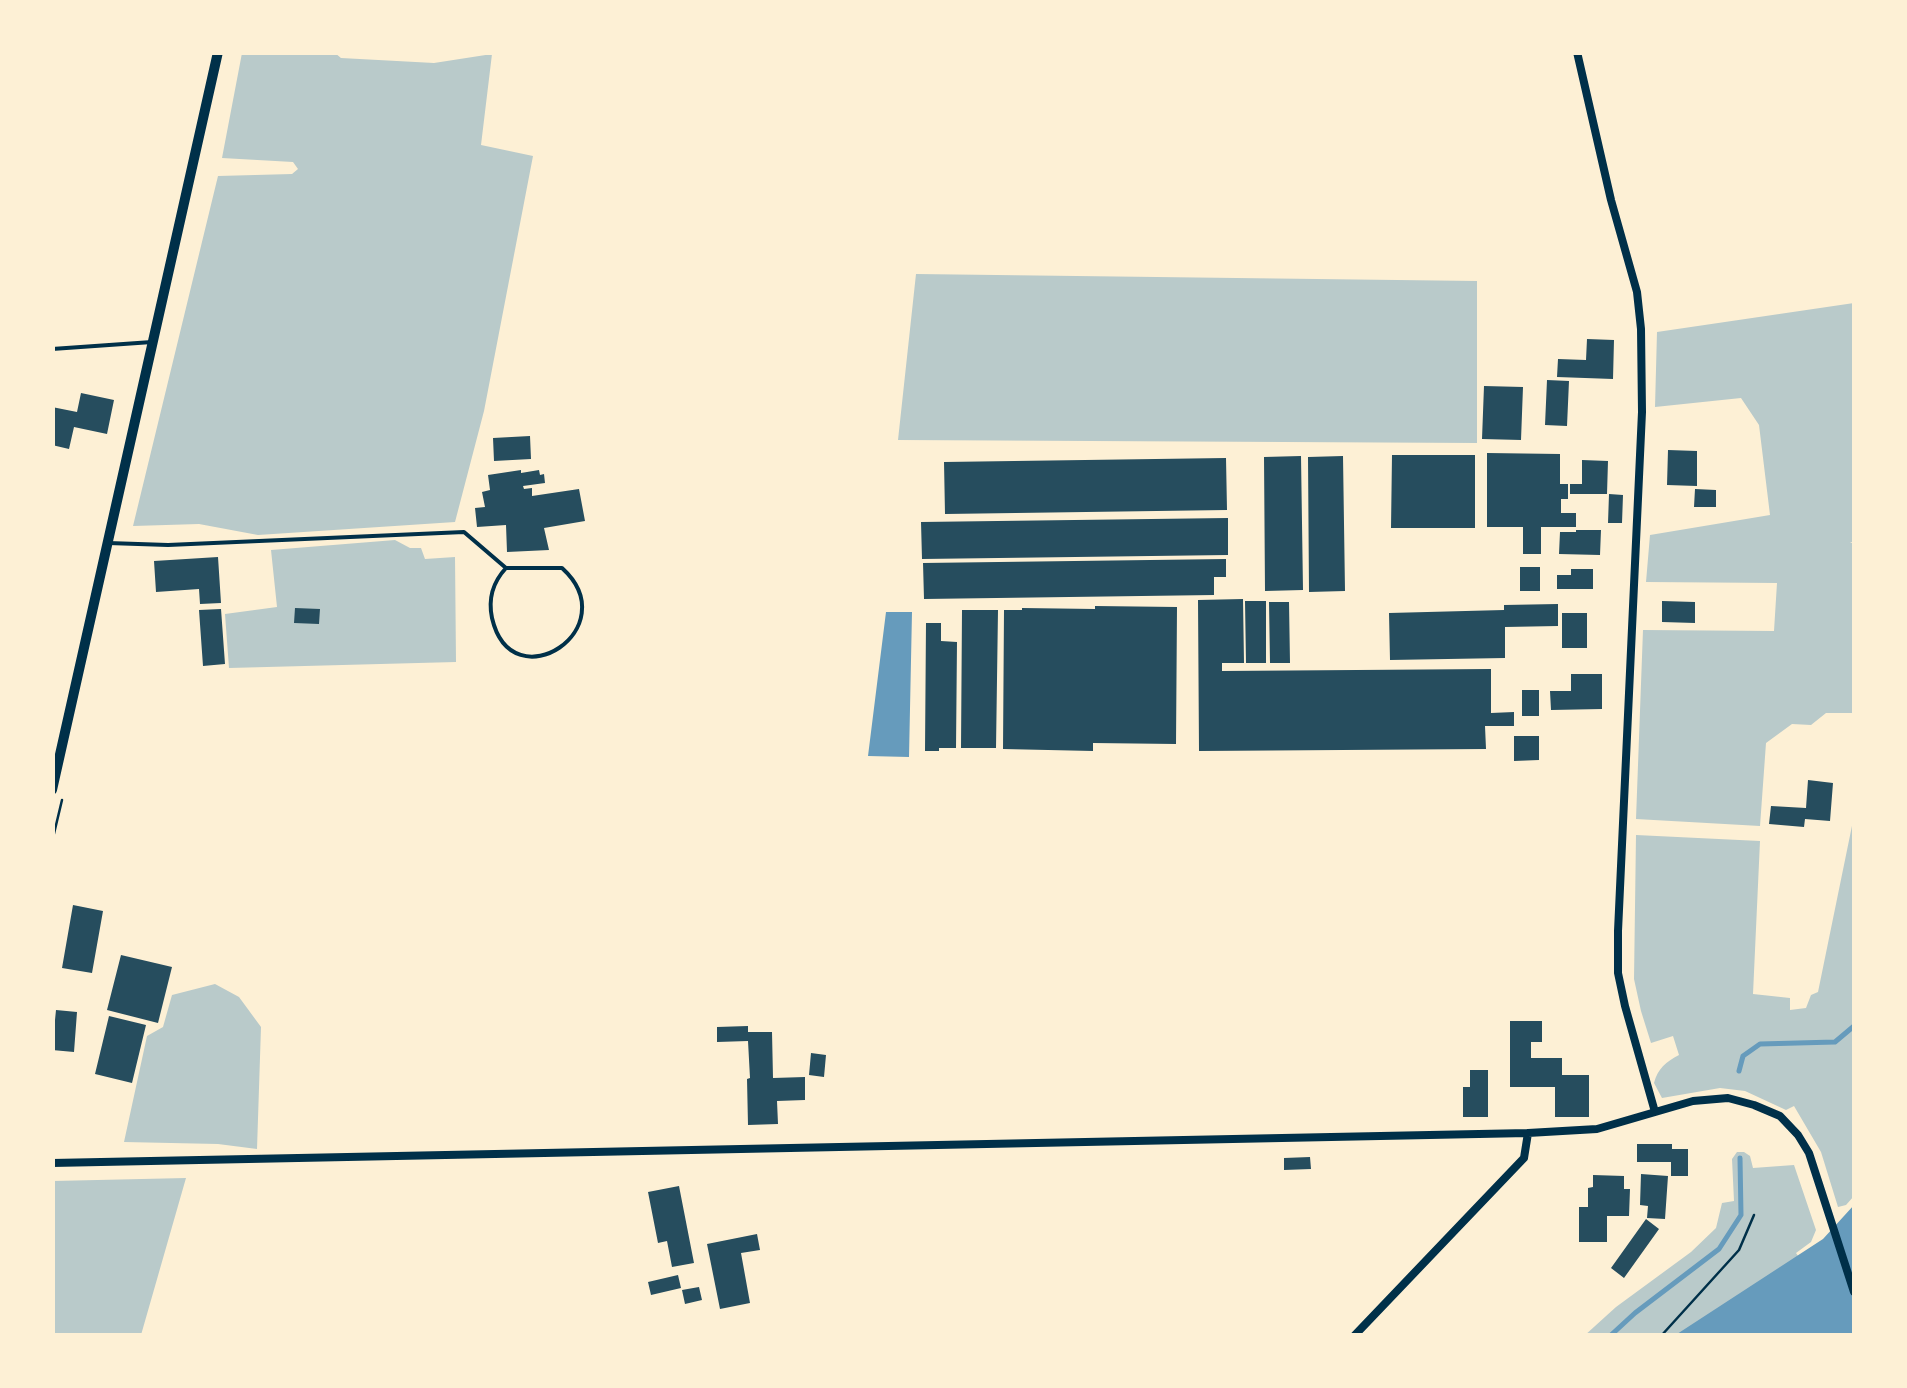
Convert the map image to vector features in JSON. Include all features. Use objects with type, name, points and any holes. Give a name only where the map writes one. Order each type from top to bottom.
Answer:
[{"type":"main road","points":[[52,790],[218,52]]},
{"type":"street","points":[[1577,52],[1637,292],[1641,329],[1642,412],[1618,973],[1655,1112]]},
{"type":"street","points":[[52,1163],[1528,1133],[1597,1129],[1694,1101],[1728,1098],[1780,1116],[1798,1134],[1809,1153],[1854,1292]]},
{"type":"street","points":[[1354,1336],[1524,1158],[1528,1133]]},
{"type":"lane","points":[[52,349],[153,342]]},
{"type":"lane","points":[[108,544],[168,546],[464,532],[506,568],[562,568],[577,582],[583,606],[573,639],[549,655],[518,654],[500,643],[490,614],[493,582],[506,568]]},
{"type":"path","points":[[1661,1336],[1739,1250],[1754,1214]]},
{"type":"shaded area","points":[[242,53],[335,53],[341,58],[434,63],[492,54],[481,145],[533,156],[484,411],[455,522],[258,535],[199,524],[133,526],[218,176],[292,174],[298,169],[293,162],[222,158]]},
{"type":"shaded area","points":[[916,274],[1477,281],[1477,443],[898,440]]},
{"type":"shaded area","points":[[1854,303],[1854,542],[1850,542],[1854,544],[1854,713],[1826,713],[1811,725],[1792,724],[1766,743],[1760,826],[1636,819],[1643,630],[1774,631],[1777,583],[1646,582],[1650,535],[1770,515],[1759,425],[1741,398],[1655,407],[1657,332]]},
{"type":"shaded area","points":[[395,540],[410,548],[421,548],[425,559],[455,557],[456,662],[229,668],[225,614],[277,607],[271,550]]},
{"type":"shaded area","points":[[1854,816],[1854,1196],[1838,1207],[1821,1152],[1794,1106],[1786,1110],[1745,1091],[1720,1088],[1662,1098],[1654,1083],[1663,1066],[1679,1055],[1673,1036],[1651,1043],[1634,979],[1636,835],[1760,841],[1753,994],[1790,998],[1790,1010],[1806,1008],[1811,995],[1818,992]]},
{"type":"shaded area","points":[[215,984],[239,997],[261,1027],[257,1149],[124,1142],[147,1036],[163,1027],[172,995]]},
{"type":"shaded area","points":[[1737,1152],[1750,1156],[1753,1168],[1794,1165],[1816,1230],[1811,1242],[1796,1253],[1853,1335],[1584,1336],[1716,1228],[1722,1203],[1734,1201],[1732,1159]]},
{"type":"shaded area","points":[[186,1178],[141,1335],[53,1335],[53,1181]]},
{"type":"water","points":[[886,612],[912,612],[909,757],[868,756]]},
{"type":"water","points":[[1854,1205],[1854,1335],[1674,1336],[1823,1239]]},
{"type":"building","points":[[1587,339],[1614,340],[1613,379],[1557,377],[1558,359],[1586,360]]},
{"type":"building","points":[[1547,380],[1569,381],[1567,426],[1545,425]]},
{"type":"building","points":[[1484,386],[1523,387],[1521,440],[1482,439]]},
{"type":"building","points":[[81,393],[114,400],[107,434],[74,427],[69,449],[52,445],[52,407],[77,412]]},
{"type":"building","points":[[530,436],[531,459],[494,461],[493,438]]},
{"type":"building","points":[[1668,450],[1697,451],[1697,486],[1667,485]]},
{"type":"building","points":[[1487,453],[1560,454],[1560,484],[1568,484],[1568,499],[1561,499],[1561,513],[1576,513],[1576,527],[1541,527],[1541,554],[1523,554],[1523,527],[1487,527]]},
{"type":"building","points":[[1392,455],[1475,455],[1475,528],[1391,528]]},
{"type":"building","points":[[1301,456],[1303,590],[1265,591],[1264,457]]},
{"type":"building","points":[[1343,456],[1345,591],[1309,592],[1308,457]]},
{"type":"building","points":[[1226,458],[1227,510],[945,514],[944,462]]},
{"type":"building","points":[[1582,460],[1608,461],[1607,494],[1570,494],[1570,484],[1582,484]]},
{"type":"building","points":[[539,470],[540,475],[544,474],[545,483],[523,486],[532,488],[532,496],[579,489],[585,521],[544,528],[549,550],[507,552],[506,525],[477,527],[475,508],[485,507],[482,492],[490,490],[488,475]]},
{"type":"building","points":[[1695,489],[1716,490],[1716,507],[1694,507]]},
{"type":"building","points":[[1609,494],[1623,495],[1622,523],[1608,523]]},
{"type":"building","points":[[1228,518],[1228,555],[922,559],[921,522]]},
{"type":"building","points":[[1601,530],[1600,555],[1559,554],[1560,532]]},
{"type":"building","points":[[218,557],[221,603],[200,604],[199,589],[156,592],[154,561]]},
{"type":"building","points":[[1226,559],[1226,577],[1214,577],[1214,595],[924,599],[923,563]]},
{"type":"building","points":[[1520,567],[1540,567],[1540,591],[1520,591]]},
{"type":"building","points":[[1571,569],[1593,569],[1593,589],[1557,589],[1557,575],[1571,575]]},
{"type":"building","points":[[1243,599],[1244,663],[1222,663],[1222,671],[1491,669],[1491,713],[1514,712],[1514,726],[1485,726],[1486,749],[1199,751],[1198,600]]},
{"type":"building","points":[[1245,601],[1266,601],[1266,663],[1246,663]]},
{"type":"building","points":[[1662,601],[1695,602],[1695,623],[1662,622]]},
{"type":"building","points":[[1269,602],[1289,602],[1290,663],[1270,663]]},
{"type":"building","points":[[1558,604],[1558,626],[1505,627],[1505,658],[1390,660],[1389,613],[1504,610],[1504,605]]},
{"type":"building","points":[[1177,607],[1176,744],[1093,743],[1093,751],[1003,749],[1004,610]]},
{"type":"building","points":[[295,608],[320,609],[319,624],[294,623]]},
{"type":"building","points":[[221,609],[225,664],[203,666],[199,610]]},
{"type":"building","points":[[962,610],[998,610],[996,748],[961,748]]},
{"type":"building","points":[[1562,613],[1587,613],[1587,648],[1562,648]]},
{"type":"building","points":[[926,623],[941,623],[941,641],[957,642],[956,748],[939,751],[925,751]]},
{"type":"building","points":[[1571,674],[1602,674],[1602,709],[1551,710],[1550,691],[1571,691]]},
{"type":"building","points":[[1522,690],[1539,690],[1539,716],[1522,716]]},
{"type":"building","points":[[1514,736],[1539,736],[1539,760],[1514,761]]},
{"type":"building","points":[[1808,780],[1833,783],[1830,821],[1805,819],[1804,827],[1769,824],[1771,806],[1806,808]]},
{"type":"building","points":[[73,905],[103,911],[92,973],[62,968]]},
{"type":"building","points":[[121,955],[172,967],[158,1023],[107,1010]]},
{"type":"building","points":[[56,1010],[77,1012],[74,1052],[52,1050]]},
{"type":"building","points":[[109,1016],[146,1025],[132,1083],[95,1074]]},
{"type":"building","points":[[1510,1021],[1542,1021],[1542,1042],[1531,1042],[1531,1058],[1562,1058],[1562,1075],[1589,1075],[1589,1117],[1555,1117],[1555,1087],[1510,1087]]},
{"type":"building","points":[[748,1026],[748,1032],[772,1032],[773,1078],[805,1077],[805,1100],[777,1101],[778,1124],[748,1125],[748,1041],[717,1042],[717,1027]]},
{"type":"building","points":[[811,1053],[826,1055],[824,1077],[809,1075]]},
{"type":"building","points":[[1470,1070],[1488,1070],[1488,1117],[1463,1117],[1463,1087],[1470,1087]]},
{"type":"building","points":[[1637,1144],[1672,1144],[1672,1149],[1688,1149],[1688,1176],[1671,1176],[1671,1162],[1637,1162]]},
{"type":"building","points":[[1310,1157],[1311,1169],[1284,1170],[1284,1158]]},
{"type":"building","points":[[1641,1174],[1668,1176],[1665,1219],[1647,1218],[1648,1206],[1640,1205]]},
{"type":"building","points":[[1593,1175],[1624,1176],[1624,1189],[1630,1189],[1629,1216],[1607,1216],[1607,1242],[1579,1242],[1579,1207],[1588,1207]]},
{"type":"building","points":[[679,1186],[694,1263],[672,1267],[667,1241],[658,1243],[648,1192]]},
{"type":"building","points":[[1646,1219],[1659,1229],[1624,1278],[1611,1268]]},
{"type":"building","points":[[757,1234],[760,1250],[741,1253],[750,1303],[720,1309],[707,1244]]},
{"type":"building","points":[[678,1275],[681,1288],[651,1295],[648,1282]]},
{"type":"building","points":[[699,1287],[702,1300],[685,1304],[682,1290]]},
{"type":"waterway","points":[[1739,1071],[1743,1056],[1760,1044],[1835,1042],[1854,1026]]},
{"type":"waterway","points":[[1610,1336],[1719,1249],[1741,1215],[1740,1158]]}]
